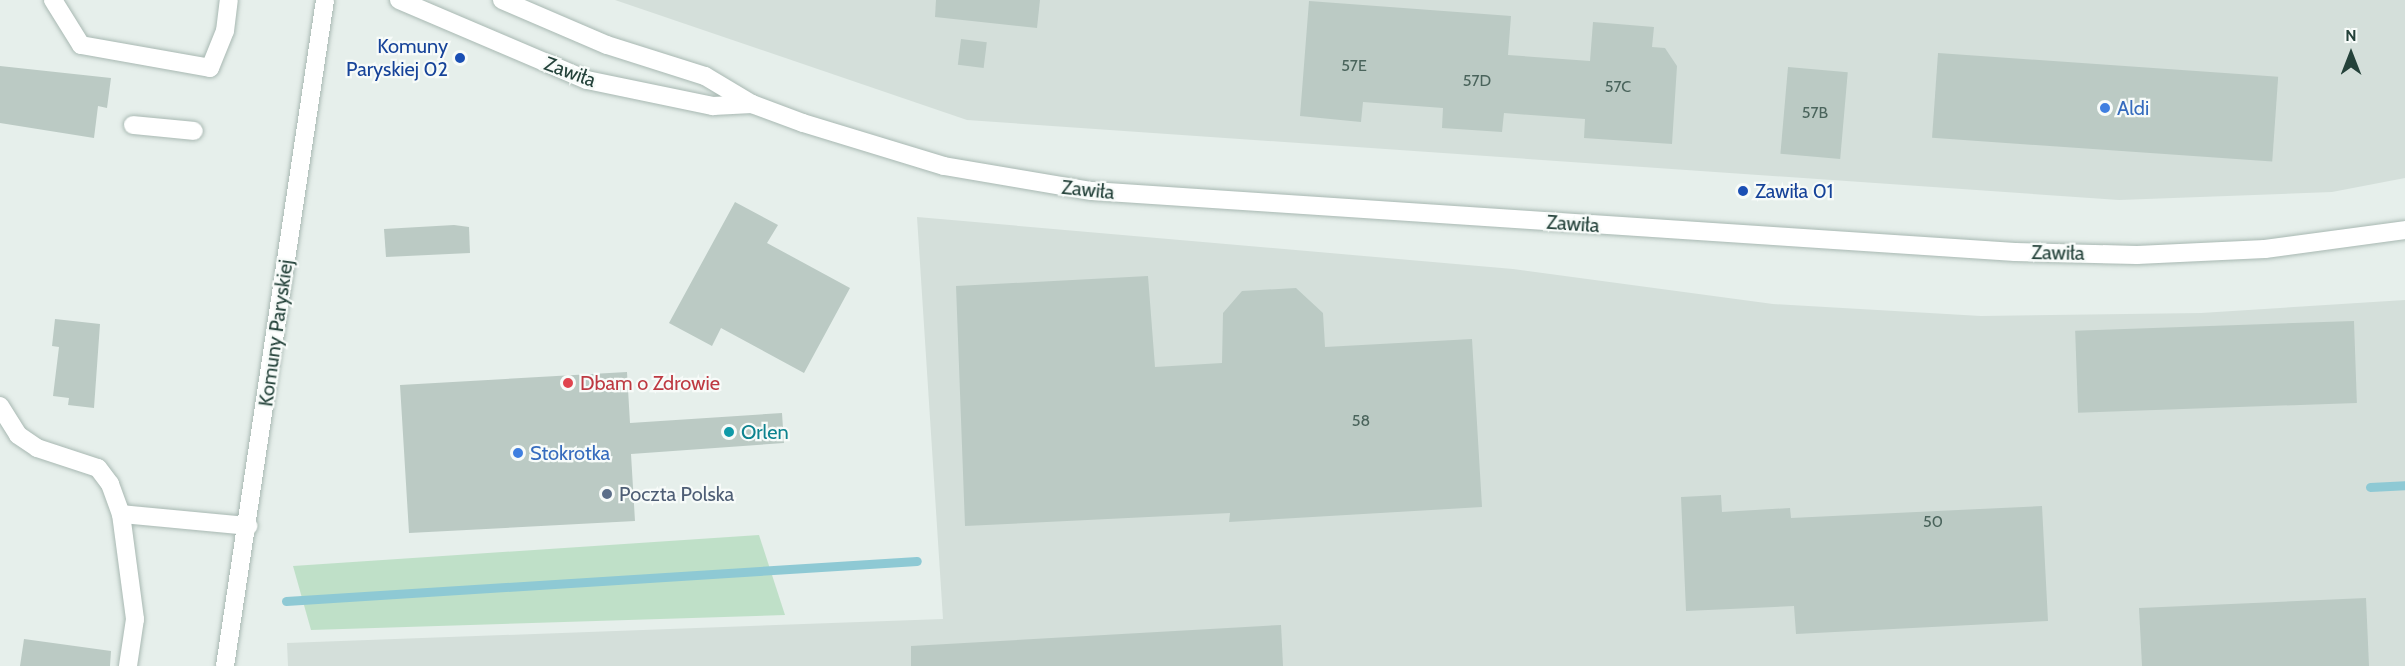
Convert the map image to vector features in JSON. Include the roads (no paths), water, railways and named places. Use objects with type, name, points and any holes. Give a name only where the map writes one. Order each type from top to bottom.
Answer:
[{"type":"street","points":[[53,0],[81,45],[101,53],[210,68],[225,31],[229,0]]},
{"type":"street","name":"Komuny Paryskiej","points":[[225,666],[248,526],[325,0]]},
{"type":"street","name":"Zawiła","points":[[399,0],[587,80],[713,106],[752,104]]},
{"type":"street","name":"Zawiła","points":[[502,0],[607,45],[705,76],[752,104],[944,166],[1103,192],[2015,252],[2137,255],[2265,249],[2405,230]]},
{"type":"street","points":[[133,125],[194,131]]},
{"type":"street","points":[[0,406],[18,435],[37,448],[98,468],[121,514],[135,619],[128,666]]},
{"type":"street","points":[[121,514],[248,526]]},
{"type":"waterway","points":[[2370,487],[2405,485]]},
{"type":"waterway","points":[[286,601],[917,561]]},
{"type":"place","name":"Komuny Paryskiej 02","points":[[460,58]]},
{"type":"place","name":"Aldi","points":[[2105,108]]},
{"type":"place","name":"Zawiła 01","points":[[1743,191]]},
{"type":"place","name":"Dbam o Zdrowie","points":[[568,383]]},
{"type":"place","name":"Orlen","points":[[729,432]]},
{"type":"place","name":"Stokrotka","points":[[518,453]]},
{"type":"place","name":"Poczta Polska","points":[[607,494]]}]
